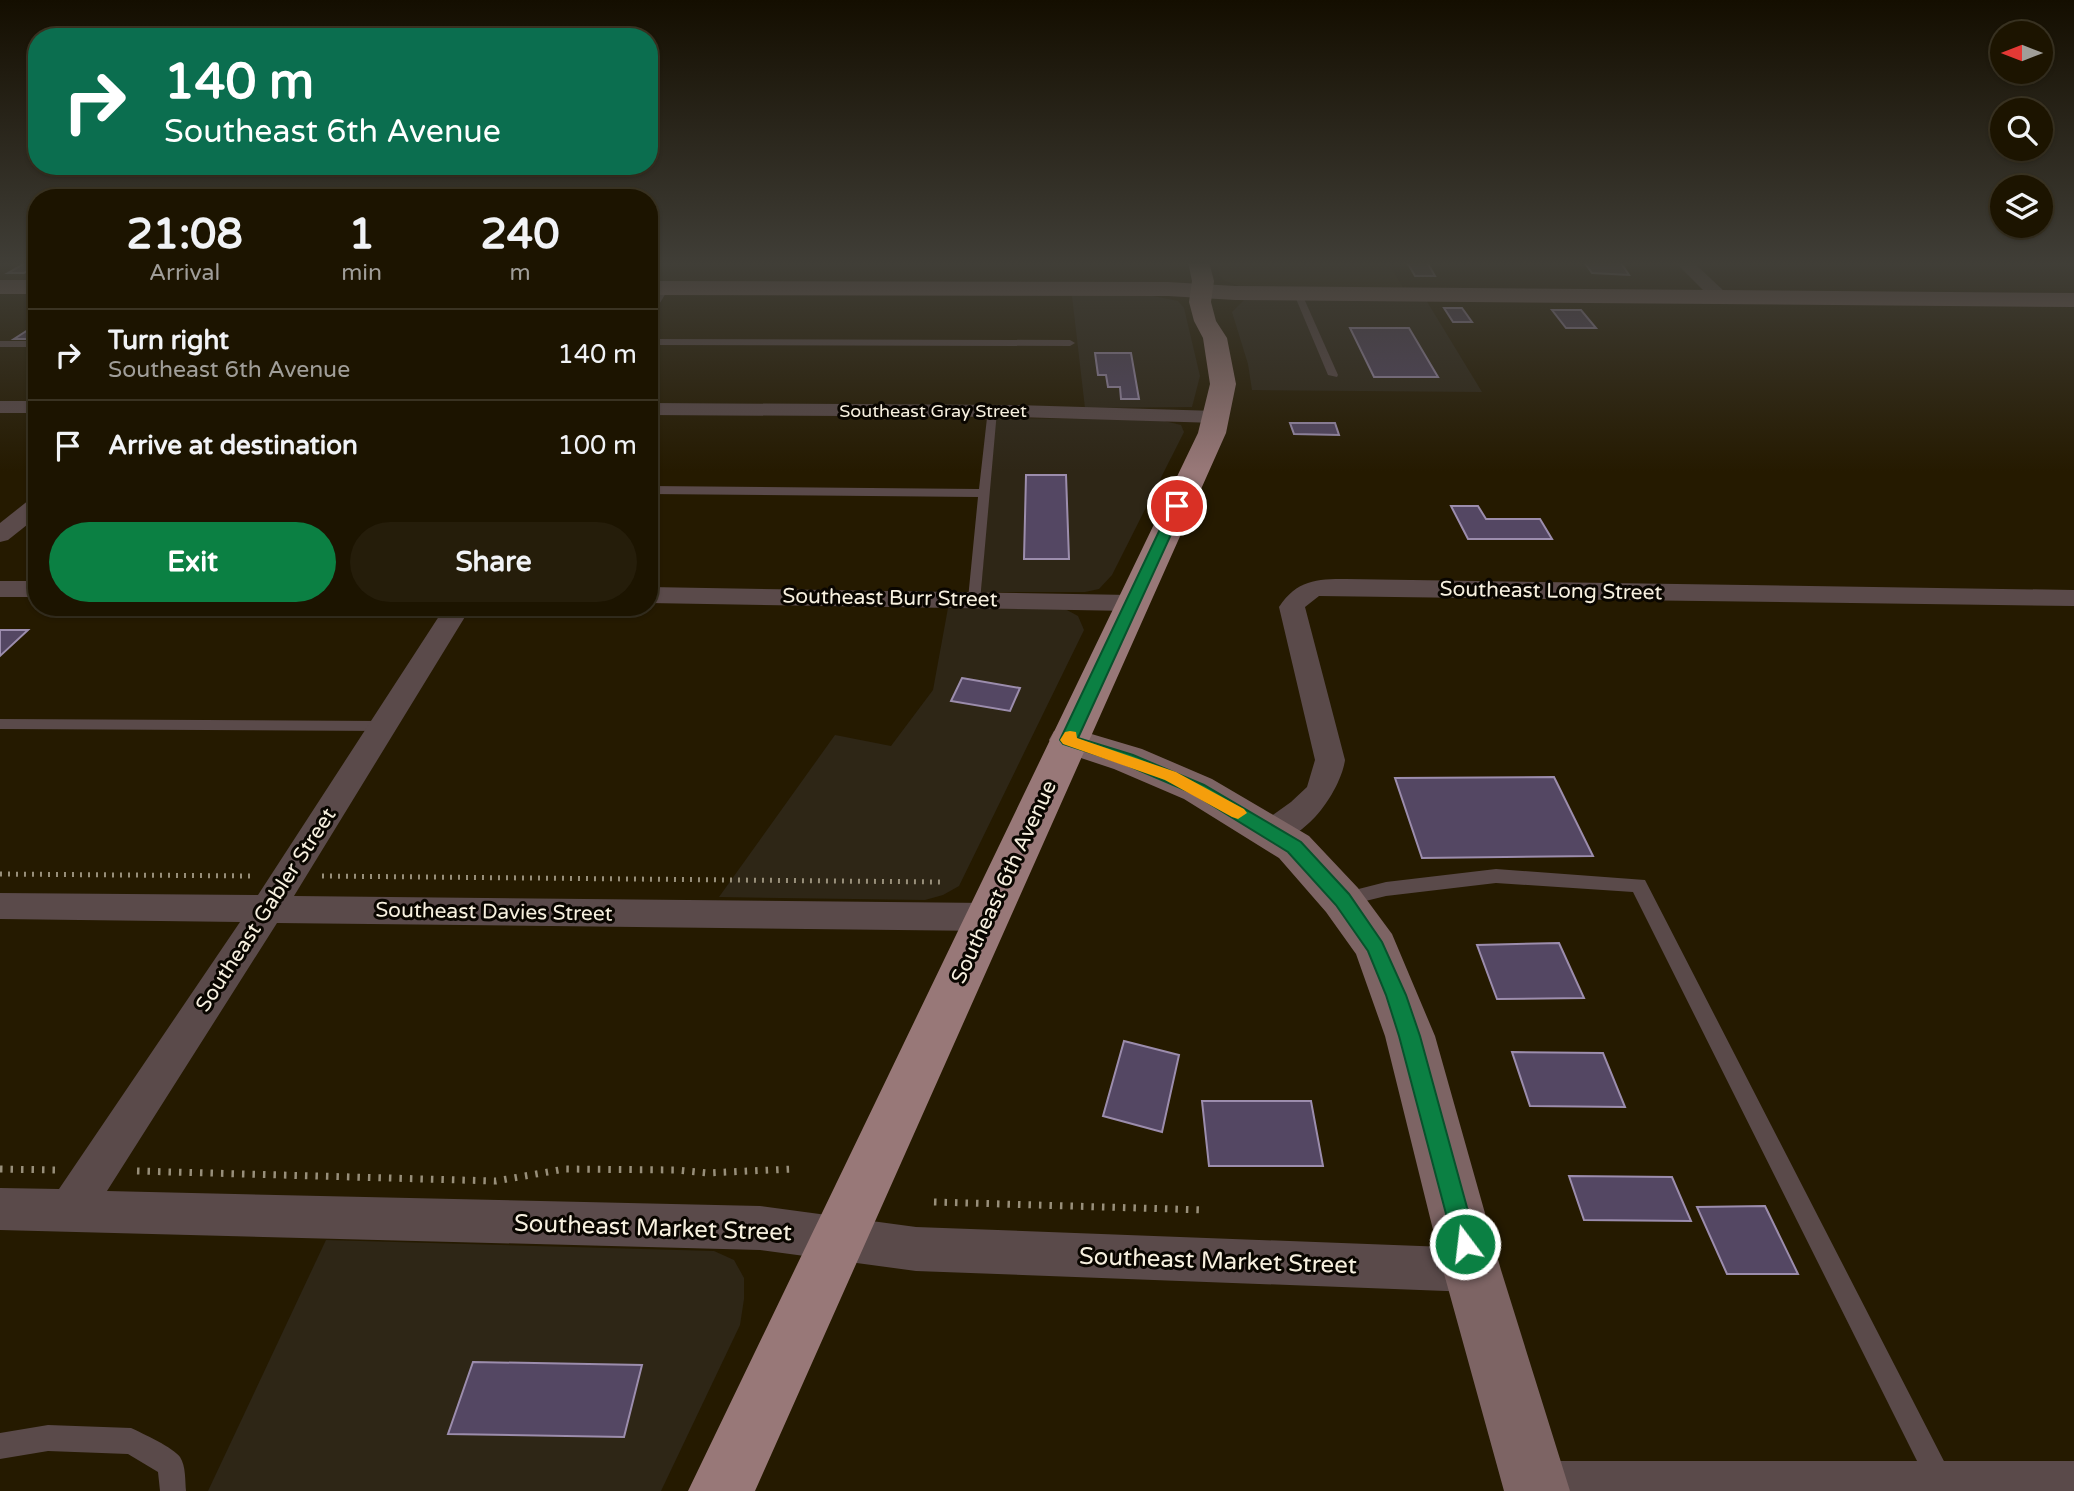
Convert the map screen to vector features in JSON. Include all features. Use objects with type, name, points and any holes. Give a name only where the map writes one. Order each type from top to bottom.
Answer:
[{"type":"main road","name":"Southeast 6th Avenue","points":[[721,1491],[1212,433],[1223,384],[1215,338],[1211,332]]},
{"type":"street","points":[[0,407],[28,407]]},
{"type":"street","name":"Southeast Gray Street","points":[[658,409],[992,411],[1217,416]]},
{"type":"street","points":[[0,535],[28,512]]},
{"type":"street","name":"Southeast Long Street","points":[[1271,832],[1307,807],[1325,786],[1329,775],[1329,760],[1292,607],[1300,594],[1308,590],[1346,587],[2074,598]]},
{"type":"street","points":[[0,589],[28,589]]},
{"type":"street","name":"Southeast Burr Street","points":[[658,595],[1131,603]]},
{"type":"street","name":"Southeast Gabler Street","points":[[70,1210],[289,876],[452,616]]},
{"type":"street","points":[[1068,740],[1170,776],[1198,789],[1294,847],[1342,900],[1376,947],[1410,1036],[1472,1270],[1536,1488],[1942,1484],[2074,1486]]},
{"type":"street","name":"Southeast Davies Street","points":[[0,906],[988,917]]},
{"type":"street","name":"Southeast Market Street","points":[[0,1209],[760,1228],[916,1249],[1472,1270]]},
{"type":"lane","points":[[1314,332],[1333,375]]},
{"type":"lane","points":[[658,342],[1070,343]]},
{"type":"lane","points":[[0,344],[28,344]]},
{"type":"lane","points":[[975,599],[992,411]]},
{"type":"lane","points":[[658,491],[984,493]]},
{"type":"lane","points":[[0,724],[383,726]]},
{"type":"lane","points":[[1342,900],[1386,889],[1496,876],[1639,885],[1942,1484]]},
{"type":"lane","points":[[0,1446],[48,1438],[131,1441],[170,1464],[173,1491]]},
{"type":"path","points":[[0,874],[940,882]]},
{"type":"path","points":[[0,1170],[98,1170],[496,1181],[565,1169],[677,1170],[707,1174],[792,1169]]},
{"type":"path","points":[[934,1202],[1206,1210]]},
{"type":"shaded area","points":[[1076,332],[1190,332],[1200,376],[1192,407],[1085,408]]},
{"type":"shaded area","points":[[1238,332],[1445,332],[1482,392],[1252,390],[1248,364]]},
{"type":"shaded area","points":[[994,418],[1156,419],[1181,425],[1184,432],[1112,575],[1099,589],[1085,592],[981,592]]},
{"type":"shaded area","points":[[948,608],[1065,609],[1078,616],[1084,630],[959,886],[943,895],[925,900],[719,897],[835,735],[891,746],[933,690]]},
{"type":"shaded area","points":[[326,1240],[714,1251],[734,1260],[744,1278],[740,1325],[661,1491],[208,1491]]},
{"type":"building","points":[[26,332],[28,332],[28,339],[14,339]]},
{"type":"building","points":[[1352,332],[1411,332],[1438,377],[1374,377]]},
{"type":"building","points":[[1095,353],[1131,353],[1139,399],[1121,399],[1120,387],[1108,387],[1106,375],[1098,375]]},
{"type":"building","points":[[1290,423],[1335,423],[1339,435],[1294,434]]},
{"type":"building","points":[[1026,475],[1066,475],[1069,559],[1024,559]]},
{"type":"building","points":[[1451,506],[1478,506],[1486,519],[1540,519],[1552,539],[1468,539]]},
{"type":"building","points":[[0,630],[28,630],[0,656]]},
{"type":"building","points":[[962,678],[1020,688],[1010,711],[951,701]]},
{"type":"building","points":[[1554,777],[1593,856],[1422,858],[1395,778]]},
{"type":"building","points":[[1559,943],[1584,998],[1497,999],[1477,945]]},
{"type":"building","points":[[1124,1041],[1179,1055],[1162,1132],[1103,1116]]},
{"type":"building","points":[[1512,1052],[1603,1053],[1625,1107],[1530,1106]]},
{"type":"building","points":[[1202,1101],[1311,1101],[1323,1166],[1209,1166]]},
{"type":"building","points":[[1569,1176],[1672,1177],[1691,1221],[1584,1220]]},
{"type":"building","points":[[1765,1206],[1798,1274],[1727,1274],[1697,1207]]},
{"type":"building","points":[[473,1362],[642,1365],[624,1437],[448,1434]]},
{"type":"slow traffic","points":[[1070,736],[1068,740],[1170,776],[1238,813]]},
{"type":"route","points":[[1177,506],[1068,740],[1128,759],[1198,789],[1294,847],[1342,900],[1376,947],[1396,995],[1410,1036],[1465,1244]]}]
